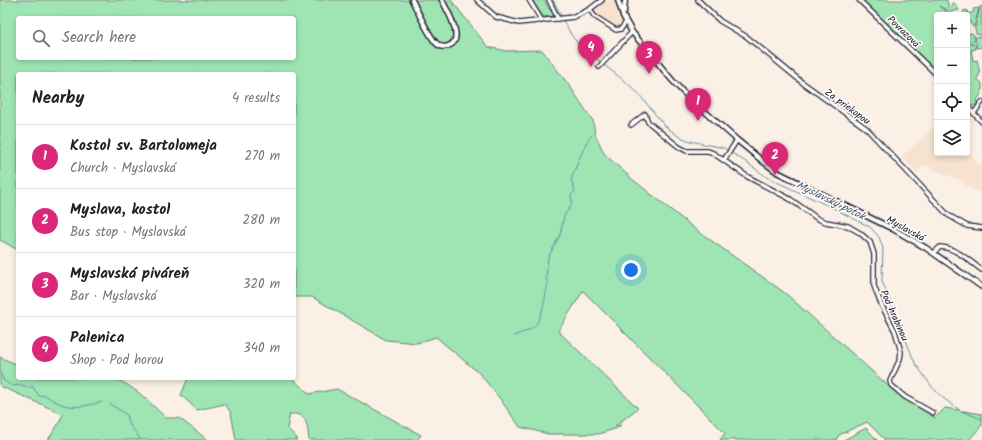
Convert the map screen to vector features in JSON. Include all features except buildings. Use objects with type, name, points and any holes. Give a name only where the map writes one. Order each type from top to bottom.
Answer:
[{"type":"street","points":[[412,0],[433,39],[439,46],[444,47],[453,43],[456,34],[442,0]]},
{"type":"street","points":[[477,0],[496,17],[515,22],[566,19],[574,17],[590,9],[602,0]]},
{"type":"street","points":[[529,0],[542,21]]},
{"type":"street","points":[[549,0],[559,19]]},
{"type":"street","name":"Myslavská","points":[[618,0],[623,16],[632,32],[683,92],[765,163],[777,172],[893,229],[934,254],[982,287]]},
{"type":"street","points":[[623,16],[625,0]]},
{"type":"street","name":"Za priekopou","points":[[698,0],[720,21],[747,37],[803,83],[866,128],[948,215],[967,226],[982,228]]},
{"type":"street","name":"Povrazová","points":[[860,0],[934,72]]},
{"type":"street","points":[[590,9],[594,16],[616,30],[621,29],[626,22]]},
{"type":"street","points":[[599,67],[632,32]]},
{"type":"street","points":[[974,114],[982,102]]},
{"type":"street","points":[[970,109],[982,122]]},
{"type":"street","name":"Pod hrabinou","points":[[631,125],[645,114],[648,122],[679,147],[687,151],[711,152],[748,177],[790,199],[818,219],[848,226],[860,233],[870,242],[874,254],[874,286],[895,331],[901,352],[900,359],[890,381],[891,385],[905,397],[933,413]]},
{"type":"street","points":[[724,160],[737,140]]},
{"type":"street","points":[[934,254],[940,247],[947,248],[963,256],[982,270]]},
{"type":"shaded area","points":[[602,0],[618,0],[626,22],[619,30],[594,16],[590,9]]},
{"type":"shaded area","points":[[934,128],[934,156],[970,156],[970,154],[982,168],[982,193],[969,187],[961,181],[924,165],[917,172],[901,157]]},
{"type":"green space","points":[[0,0],[451,0],[488,47],[507,51],[542,50],[571,88],[593,121],[595,134],[604,153],[610,159],[632,179],[695,229],[785,293],[894,391],[935,418],[945,408],[982,414],[982,425],[969,440],[885,440],[867,422],[839,435],[836,440],[720,440],[725,433],[583,291],[558,331],[638,408],[615,426],[621,425],[618,428],[598,434],[548,434],[520,427],[480,374],[436,337],[417,343],[386,340],[312,297],[296,297],[296,72],[16,72],[16,249],[0,240]]},
{"type":"green space","points":[[532,0],[544,0],[553,13],[553,17],[543,16]]},
{"type":"green space","points":[[862,0],[947,0],[949,8],[952,7],[952,3],[954,3],[959,10],[950,12],[939,6],[947,12],[934,12],[934,69]]},
{"type":"green space","points":[[982,6],[982,35],[976,34],[975,28],[980,7]]},
{"type":"green space","points":[[979,8],[974,27],[970,22],[970,13],[974,12],[973,9]]},
{"type":"green space","points":[[970,33],[974,35],[975,41],[970,43]]},
{"type":"green space","points":[[975,37],[982,37],[982,47],[977,48]]},
{"type":"green space","points":[[975,44],[976,49],[971,50],[973,61],[977,60],[980,73],[977,79],[982,83],[982,92],[976,102],[978,104],[972,106],[970,104],[970,45]]},
{"type":"green space","points":[[0,357],[16,364],[16,380],[117,380],[134,389],[166,418],[179,418],[208,440],[48,440],[63,414],[0,386]]},
{"type":"green space","points":[[187,380],[294,380],[309,394],[337,389],[421,435],[417,440],[309,440],[306,421],[300,415],[290,414],[287,428],[297,438],[297,440],[236,440],[231,413],[225,404],[197,410],[181,395]]},
{"type":"green space","points":[[866,428],[877,440],[844,440]]},
{"type":"waterway","name":"Myslavský potok","points":[[553,0],[562,17]]},
{"type":"waterway","name":"Myslavský potok","points":[[563,20],[572,36],[580,46],[638,93],[664,125],[678,136],[690,141],[724,148],[768,178],[870,227],[879,237],[883,248],[882,281],[915,363],[932,387],[943,398],[961,411],[982,419]]},
{"type":"waterway","points":[[514,336],[535,326],[541,315],[548,283],[546,278],[548,258],[560,235],[564,216],[572,204],[571,195],[575,191],[571,179],[586,143],[592,135]]},
{"type":"waterway","points":[[0,375],[3,377],[3,380],[12,386],[22,385],[29,388],[32,386],[39,396],[45,395],[52,400],[66,405],[86,406],[102,402]]},
{"type":"waterway","points":[[110,404],[127,415],[130,426],[140,440]]},
{"type":"place","name":"Palenica","points":[[591,67]]},
{"type":"place","name":"Myslavská piváreň","points":[[649,74]]},
{"type":"place","name":"Kostol sv. Bartolomeja","points":[[698,121]]},
{"type":"place","name":"Myslava, kostol","points":[[775,175]]}]
